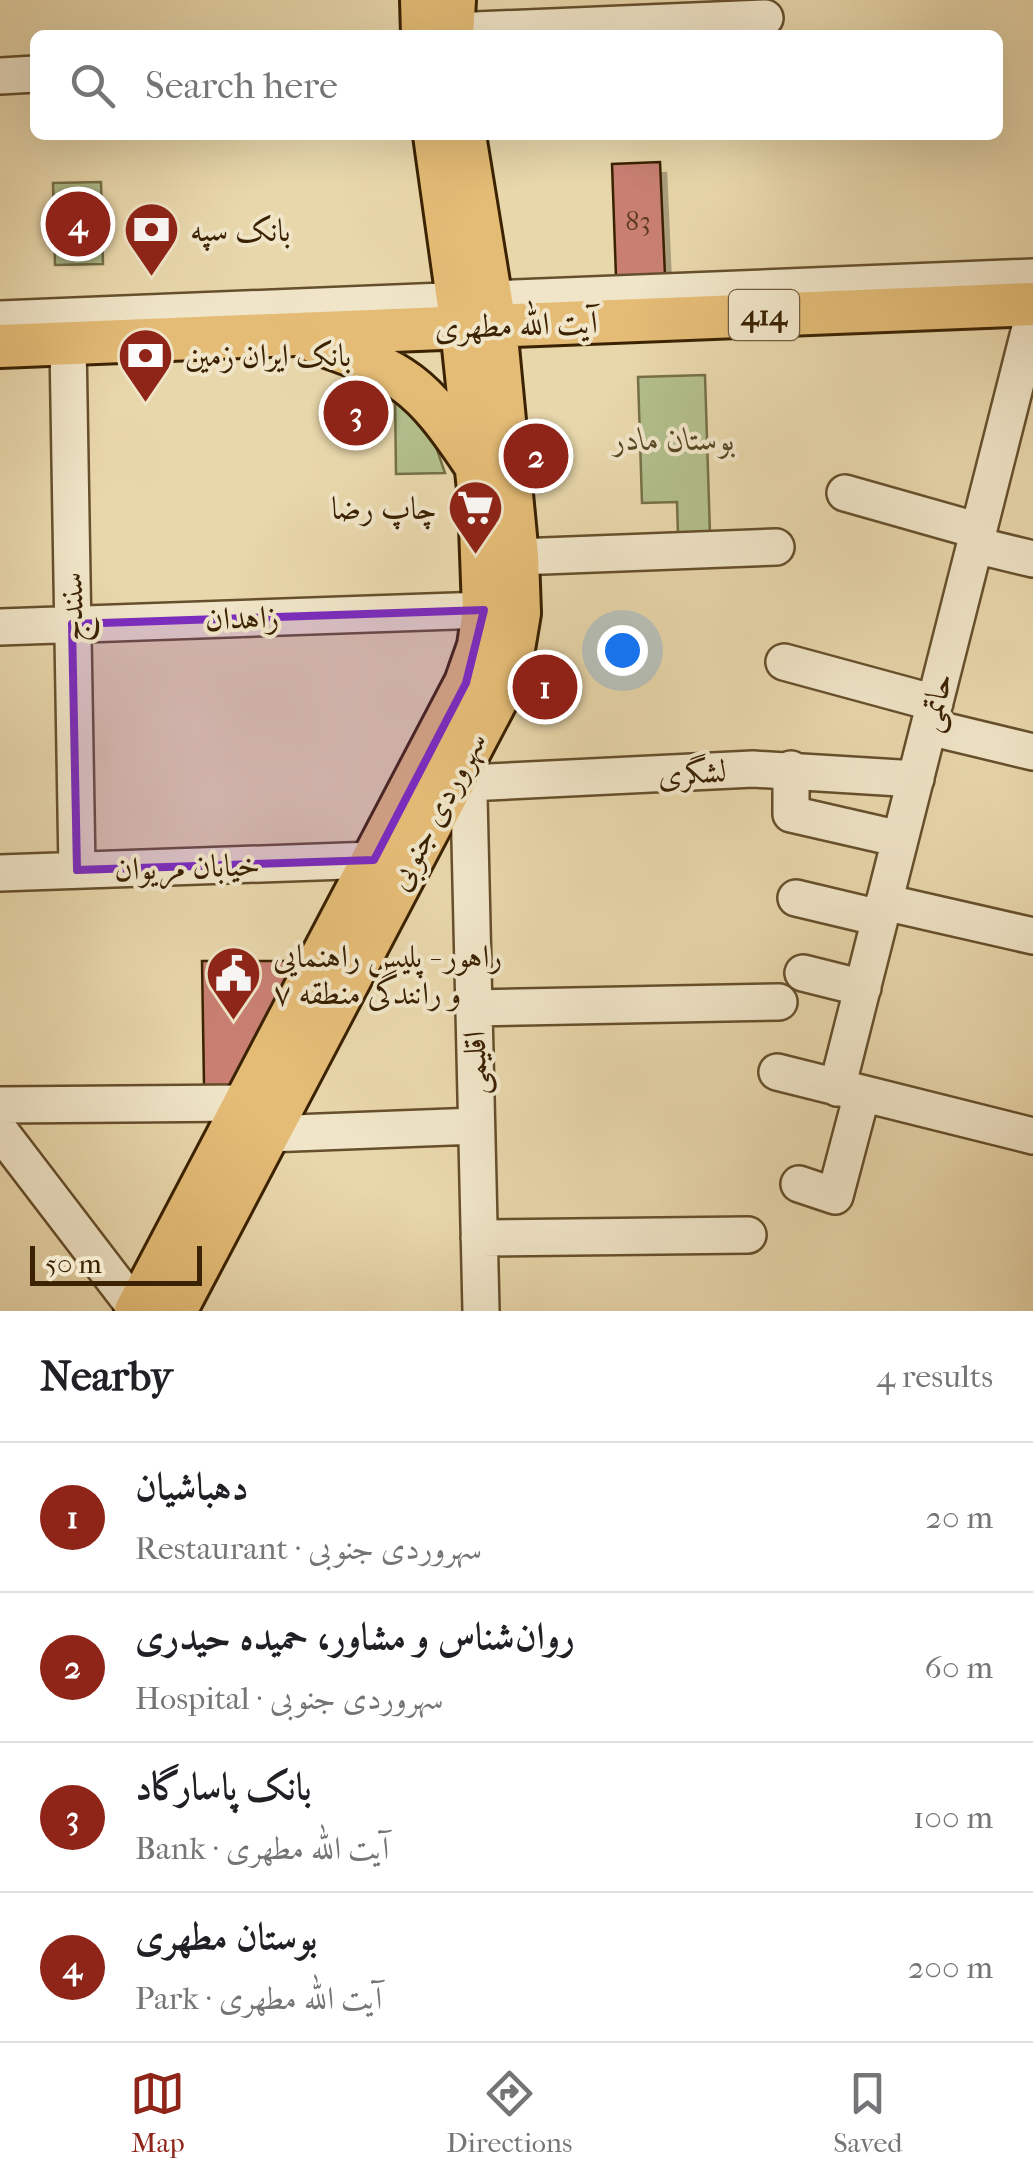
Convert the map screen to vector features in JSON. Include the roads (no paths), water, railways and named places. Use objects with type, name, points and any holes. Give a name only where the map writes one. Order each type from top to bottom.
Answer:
[{"type":"main road","points":[[422,0],[445,25]]},
{"type":"main road","points":[[435,140],[477,313]]},
{"type":"main road","points":[[464,140],[477,313]]},
{"type":"main road","name":"آیت الله مطهری","points":[[0,346],[292,334],[477,313],[1033,304]]},
{"type":"main road","name":"سهروردی جنوبی","points":[[175,1311],[257,1119],[389,868],[480,646],[484,610],[477,466],[477,313]]},
{"type":"main road","name":"سهروردی جنوبی","points":[[389,868],[468,769],[514,648],[519,613],[518,557],[477,313]]},
{"type":"main road","points":[[292,334],[378,364],[404,379],[434,406],[477,466]]},
{"type":"main road","name":"سهروردی جنوبی","points":[[136,1310],[257,1119]]},
{"type":"street","points":[[445,25],[765,18]]},
{"type":"street","points":[[0,76],[30,74]]},
{"type":"street","points":[[0,319],[477,313],[1033,277]]},
{"type":"street","name":"حاتمی","points":[[799,1184],[835,1196],[863,988],[977,538],[1016,450],[1033,316]]},
{"type":"street","name":"سنندج","points":[[68,344],[77,870]]},
{"type":"street","points":[[845,493],[1033,559]]},
{"type":"street","points":[[518,557],[776,547]]},
{"type":"street","name":"زاهدان","points":[[0,627],[484,610]]},
{"type":"street","points":[[784,662],[1033,752]]},
{"type":"street","name":"لشگری","points":[[468,769],[791,770],[916,778]]},
{"type":"street","name":"اقلیمی","points":[[468,769],[481,1311]]},
{"type":"street","points":[[791,770],[791,814],[900,839]]},
{"type":"street","name":"خیابان مریوان","points":[[0,873],[389,868]]},
{"type":"street","points":[[796,898],[1033,936]]},
{"type":"street","points":[[803,974],[863,988]]},
{"type":"street","points":[[474,1008],[778,1002]]},
{"type":"street","points":[[777,1072],[1033,1136]]},
{"type":"street","points":[[0,1105],[476,1126]]},
{"type":"street","points":[[0,1131],[136,1310]]},
{"type":"street","points":[[479,1238],[748,1235]]},
{"type":"place","name":"بوستان مطهری","points":[[78,224]]},
{"type":"place","name":"بانک سپه","points":[[151,279]]},
{"type":"place","name":"بانک ایران زمین","points":[[146,404]]},
{"type":"place","name":"بانک پاسارگاد","points":[[356,413]]},
{"type":"place","name":"روان‌شناس و مشاور، حمیده حیدری","points":[[536,456]]},
{"type":"place","name":"چاپ رضا","points":[[476,557]]},
{"type":"place","name":"دهباشیان","points":[[545,687]]},
{"type":"place","name":"راهور - پلیس راهنمایی و رانندگی منطقه ۷","points":[[234,1023]]},
{"type":"park label","name":"بوستان مادر","points":[[674,439]]}]
